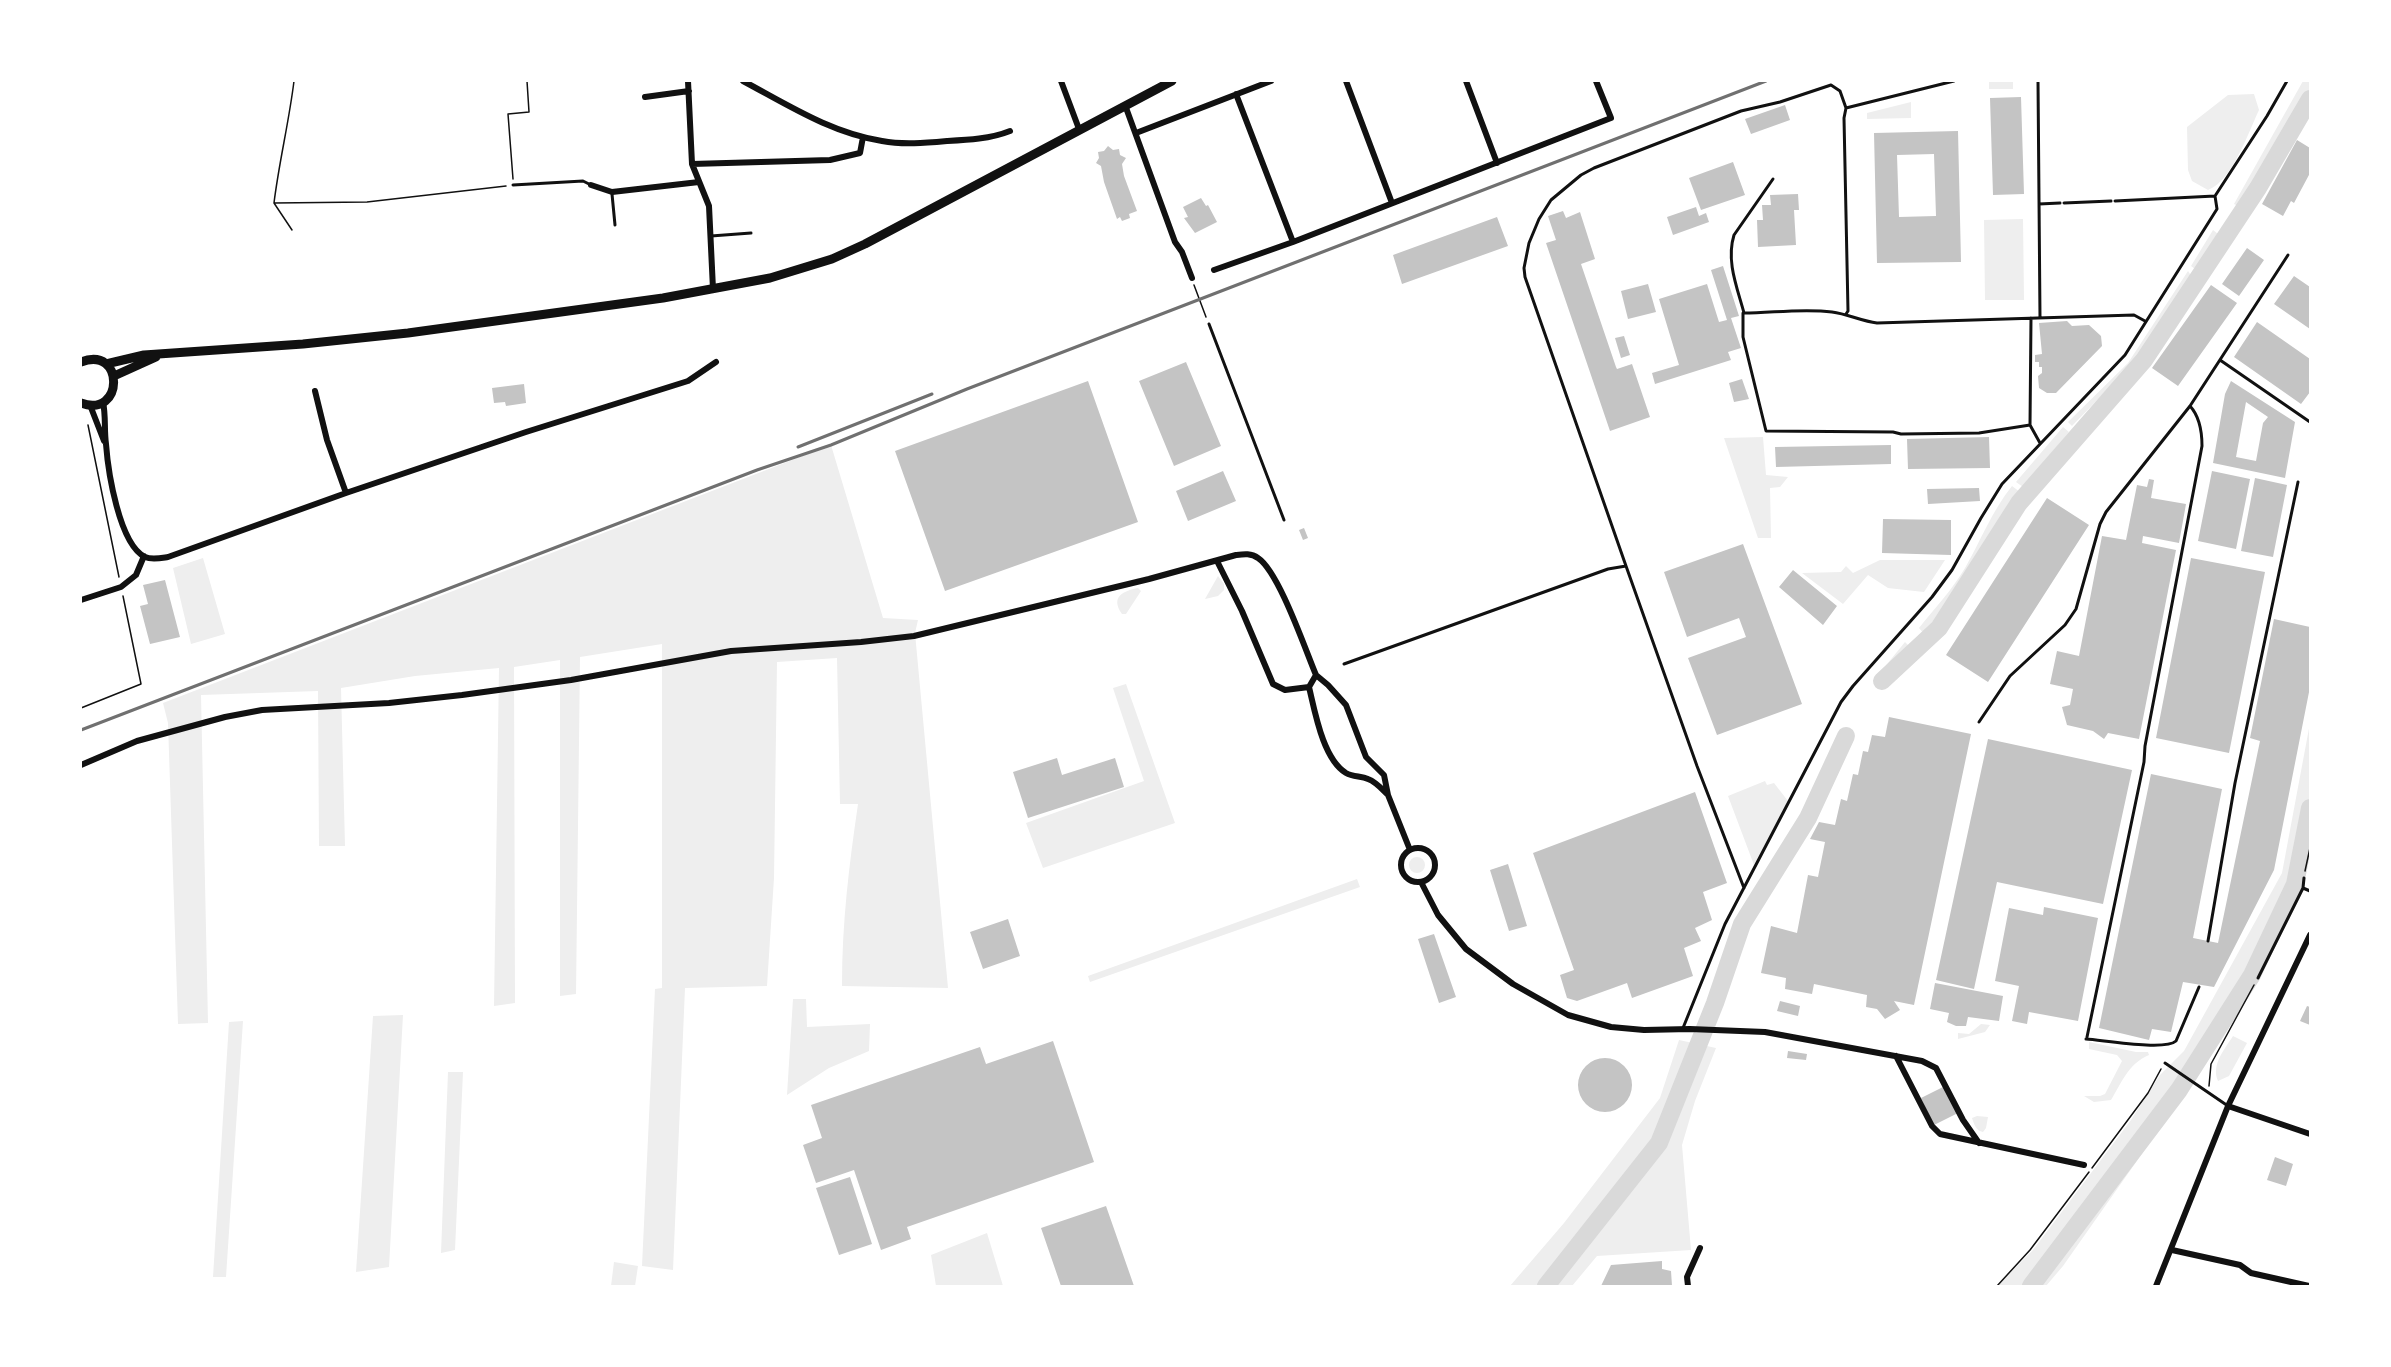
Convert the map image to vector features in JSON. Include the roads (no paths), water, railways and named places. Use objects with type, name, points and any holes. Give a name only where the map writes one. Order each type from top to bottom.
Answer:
[{"type":"main road","points":[[106,364],[124,358],[166,352],[296,345],[408,333],[714,289],[770,278],[832,259],[865,244],[1172,81]]},
{"type":"main road","points":[[114,376],[166,352]]},
{"type":"main road","points":[[81,362],[94,359],[106,364],[114,376],[112,393],[103,402],[86,404]]},
{"type":"street","points":[[688,81],[692,164],[709,206],[714,289]]},
{"type":"street","points":[[743,81],[822,124],[883,142],[911,144],[994,137],[1010,131]]},
{"type":"street","points":[[1060,81],[1079,129]]},
{"type":"street","points":[[1136,133],[1271,81]]},
{"type":"street","points":[[1346,81],[1392,203]]},
{"type":"street","points":[[1466,81],[1497,163]]},
{"type":"street","points":[[1214,270],[1293,242],[1611,118],[1596,81]]},
{"type":"street","points":[[645,97],[689,91]]},
{"type":"street","points":[[1236,94],[1293,242]]},
{"type":"street","points":[[1125,105],[1175,242],[1182,252],[1192,278]]},
{"type":"street","points":[[692,164],[830,160],[860,153],[863,137]]},
{"type":"street","points":[[591,185],[612,192],[699,182]]},
{"type":"street","points":[[103,402],[105,444],[119,517],[124,532],[144,556],[154,559],[168,557],[526,432],[688,381],[716,362]]},
{"type":"street","points":[[315,391],[327,440],[346,493]]},
{"type":"street","points":[[86,404],[105,444]]},
{"type":"street","points":[[81,765],[137,741],[225,717],[270,710],[389,703],[462,695],[571,680],[731,651],[914,636],[1236,555],[1249,554],[1259,558],[1277,583],[1316,675],[1346,705],[1366,757],[1383,775],[1388,795],[1410,849]]},
{"type":"street","points":[[81,600],[121,587],[136,575],[144,556]]},
{"type":"street","points":[[1217,561],[1242,611],[1273,684],[1285,690],[1309,687]]},
{"type":"street","points":[[1316,675],[1309,687],[1324,741],[1337,766],[1349,775],[1368,779],[1378,784],[1388,795]]},
{"type":"street","points":[[1423,848],[1435,859],[1432,874],[1420,882],[1410,880],[1403,872],[1402,862],[1410,849],[1423,848]]},
{"type":"street","points":[[1420,882],[1438,915],[1466,949],[1507,980],[1568,1015],[1592,1023],[1644,1030],[1718,1029],[1765,1032],[1922,1061],[1936,1068],[1963,1120],[1979,1143]]},
{"type":"street","points":[[2156,1286],[2228,1106],[2310,935]]},
{"type":"street","points":[[1896,1056],[1936,1132],[2084,1165]]},
{"type":"street","points":[[2228,1106],[2310,1134]]},
{"type":"street","points":[[1688,1286],[1687,1276],[1700,1248]]},
{"type":"street","points":[[2172,1250],[2240,1265],[2251,1273],[2309,1286]]},
{"type":"lane","points":[[1846,108],[1954,81]]},
{"type":"lane","points":[[2038,81],[2040,318]]},
{"type":"lane","points":[[1682,1029],[1725,924],[1841,702],[1932,597],[1960,558],[1980,518],[2002,484],[2125,355],[2217,209],[2215,196],[2287,81]]},
{"type":"lane","points":[[1744,888],[1694,756],[1528,286],[1524,268],[1526,256],[1545,207],[1561,189],[1594,168],[1741,111],[1780,102],[1831,85],[1838,88],[1846,108],[1844,118],[1848,311],[1846,314]]},
{"type":"lane","points":[[1773,179],[1734,235],[1731,243],[1730,263],[1743,313],[1743,337],[1766,431],[1967,433],[2030,425]]},
{"type":"lane","points":[[513,185],[583,181],[591,185]]},
{"type":"lane","points":[[612,192],[615,225]]},
{"type":"lane","points":[[2039,204],[2215,196]]},
{"type":"lane","points":[[711,236],[751,233]]},
{"type":"lane","points":[[1979,722],[2010,676],[2060,630],[2073,614],[2100,524],[2106,512],[2190,406],[2288,255]]},
{"type":"lane","points":[[1743,313],[1830,311],[1846,314],[1860,321],[1877,323],[2134,315],[2145,321]]},
{"type":"lane","points":[[2031,318],[2030,425],[2040,443]]},
{"type":"lane","points":[[1209,324],[1284,520]]},
{"type":"lane","points":[[2220,360],[2310,422]]},
{"type":"lane","points":[[2190,406],[2199,421],[2202,446],[2145,746],[2144,762],[2086,1038],[2156,1045],[2172,1044],[2176,1041],[2199,987]]},
{"type":"lane","points":[[2208,941],[2235,783],[2298,482]]},
{"type":"lane","points":[[1344,664],[1608,569],[1626,566]]},
{"type":"lane","points":[[2258,978],[2303,888],[2304,878]]},
{"type":"lane","points":[[2303,888],[2310,891]]},
{"type":"lane","points":[[2165,1063],[2228,1106]]},
{"type":"waterway","points":[[1882,681],[1939,628],[2019,503],[2144,360],[2258,188],[2310,99]]},
{"type":"waterway","points":[[1546,1286],[1659,1143],[1715,1003],[1742,924],[1808,818],[1846,736]]},
{"type":"waterway","points":[[2031,1286],[2179,1090],[2252,975],[2295,884],[2310,808]]},
{"type":"railway","points":[[81,730],[757,470],[831,445],[967,389],[1766,81]]},
{"type":"railway","points":[[798,447],[932,394]]}]
